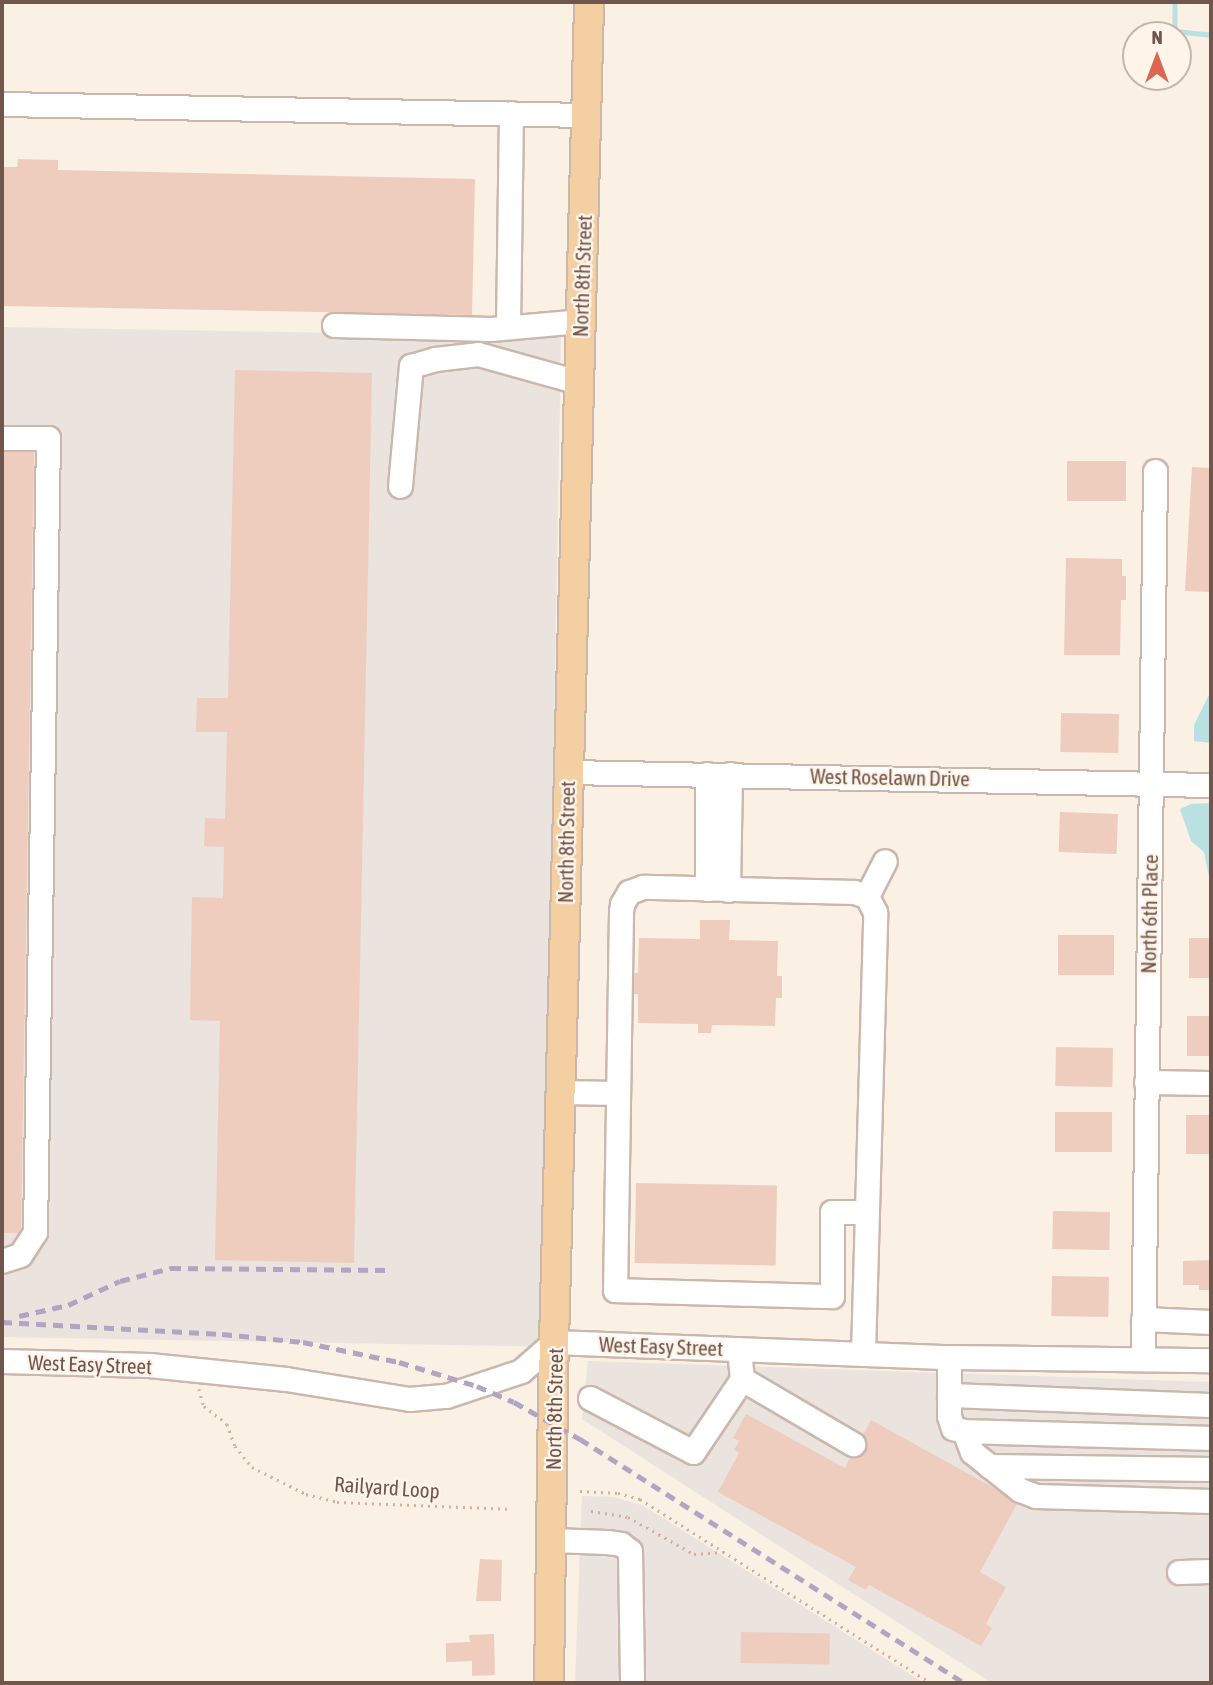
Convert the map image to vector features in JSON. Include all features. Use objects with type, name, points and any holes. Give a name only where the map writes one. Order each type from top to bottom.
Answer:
[{"type":"main road","name":"North 8th Street","points":[[549,1683],[554,1342],[589,2]]},
{"type":"street","points":[[2,104],[586,115]]},
{"type":"street","points":[[508,327],[512,113]]},
{"type":"street","points":[[334,325],[491,330],[580,321]]},
{"type":"street","points":[[400,486],[411,366],[435,359],[478,354],[578,382]]},
{"type":"street","points":[[2,438],[48,438],[35,1232],[20,1255],[2,1261]]},
{"type":"street","name":"North 6th Place","points":[[1143,1357],[1155,471]]},
{"type":"street","name":"West Roselawn Drive","points":[[568,772],[1211,785]]},
{"type":"street","points":[[717,890],[718,774]]},
{"type":"street","points":[[867,896],[885,860]]},
{"type":"street","points":[[863,1354],[867,1212],[875,912],[867,896],[854,892],[643,887],[629,892],[622,904],[615,1290],[832,1296],[832,1212],[867,1212]]},
{"type":"street","points":[[1146,1082],[1211,1083]]},
{"type":"street","points":[[560,1092],[618,1093]]},
{"type":"street","points":[[1143,1319],[1211,1322]]},
{"type":"street","name":"West Easy Street","points":[[2,1361],[149,1365],[286,1379],[409,1399],[446,1396],[521,1371],[554,1342],[948,1357],[1143,1357],[1211,1360]]},
{"type":"street","points":[[590,1398],[693,1452],[742,1379],[739,1349]]},
{"type":"street","points":[[948,1357],[948,1416],[953,1427],[964,1431],[1211,1438]]},
{"type":"street","points":[[742,1379],[853,1444]]},
{"type":"street","points":[[948,1395],[1211,1405]]},
{"type":"street","points":[[964,1431],[972,1452],[1020,1490],[1036,1496],[1211,1501]]},
{"type":"street","points":[[989,1466],[1211,1469]]},
{"type":"street","points":[[552,1540],[607,1542],[621,1544],[630,1551],[632,1683]]},
{"type":"street","points":[[1179,1572],[1211,1571]]},
{"type":"path","name":"Railyard Loop","points":[[196,1380],[204,1406],[227,1424],[235,1446],[252,1467],[306,1494],[337,1502],[508,1509]]},
{"type":"path","points":[[580,1491],[618,1493],[640,1499],[931,1683]]},
{"type":"path","points":[[591,1511],[628,1517],[694,1554],[723,1552]]},
{"type":"shaded area","points":[[2,327],[561,337],[543,1347],[2,1337]]},
{"type":"shaded area","points":[[588,1361],[1211,1382],[1211,1683],[992,1683],[582,1419]]},
{"type":"shaded area","points":[[582,1496],[614,1497],[644,1506],[924,1683],[575,1683]]},
{"type":"water","points":[[1211,691],[1211,743],[1194,741],[1194,725]]},
{"type":"water","points":[[1211,803],[1211,887],[1204,852],[1191,841],[1180,809],[1191,804]]},
{"type":"building","points":[[18,159],[58,160],[58,170],[475,179],[472,315],[2,306],[2,167],[17,167]]},
{"type":"building","points":[[235,370],[372,373],[354,1263],[215,1260],[220,1021],[190,1020],[192,897],[223,898],[224,847],[204,846],[205,818],[225,819],[227,732],[196,732],[197,698],[228,698]]},
{"type":"building","points":[[2,452],[34,452],[21,1228],[18,1233],[2,1233]]},
{"type":"building","points":[[1067,461],[1126,461],[1126,501],[1067,501]]},
{"type":"building","points":[[1192,467],[1211,468],[1211,592],[1185,591]]},
{"type":"building","points":[[1066,558],[1122,559],[1122,576],[1126,576],[1126,600],[1121,600],[1120,655],[1064,655]]},
{"type":"building","points":[[1061,713],[1119,714],[1118,753],[1060,752]]},
{"type":"building","points":[[1060,812],[1118,814],[1117,854],[1059,852]]},
{"type":"building","points":[[700,920],[730,920],[729,940],[778,941],[777,976],[782,976],[782,998],[776,998],[775,1026],[712,1025],[711,1033],[698,1033],[698,1024],[638,1023],[638,994],[634,994],[634,973],[638,973],[639,938],[700,939]]},
{"type":"building","points":[[1058,935],[1114,935],[1114,975],[1058,975]]},
{"type":"building","points":[[1189,938],[1211,938],[1211,978],[1189,978]]},
{"type":"building","points":[[1187,1016],[1211,1016],[1211,1056],[1187,1056]]},
{"type":"building","points":[[1056,1047],[1113,1048],[1112,1087],[1055,1086]]},
{"type":"building","points":[[1055,1112],[1112,1112],[1112,1152],[1055,1152]]},
{"type":"building","points":[[1186,1115],[1211,1115],[1211,1154],[1186,1154]]},
{"type":"building","points":[[636,1183],[777,1185],[776,1265],[635,1263]]},
{"type":"building","points":[[1053,1211],[1110,1212],[1109,1250],[1052,1249]]},
{"type":"building","points":[[1211,1260],[1211,1290],[1199,1290],[1199,1285],[1183,1285],[1183,1261]]},
{"type":"building","points":[[1052,1276],[1109,1277],[1108,1317],[1051,1316]]},
{"type":"building","points":[[746,1414],[845,1468],[850,1457],[859,1456],[865,1450],[867,1443],[863,1435],[871,1420],[994,1488],[1017,1504],[980,1572],[1006,1587],[986,1624],[992,1628],[981,1646],[869,1585],[866,1590],[848,1580],[856,1567],[718,1492],[739,1453],[734,1450],[739,1441],[733,1438]]},
{"type":"building","points":[[480,1559],[502,1560],[501,1601],[476,1601]]},
{"type":"building","points":[[741,1632],[830,1634],[829,1665],[740,1663]]},
{"type":"building","points":[[494,1634],[495,1675],[472,1676],[472,1661],[446,1662],[446,1643],[470,1642],[469,1635]]},
{"type":"waterway","points":[[1175,2],[1175,31],[1211,35]]},
{"type":"railway","points":[[19,1316],[68,1305],[120,1281],[171,1268],[387,1270]]},
{"type":"railway","points":[[2,1322],[222,1334],[303,1342],[399,1362],[477,1386],[514,1402],[580,1439],[964,1683]]}]
